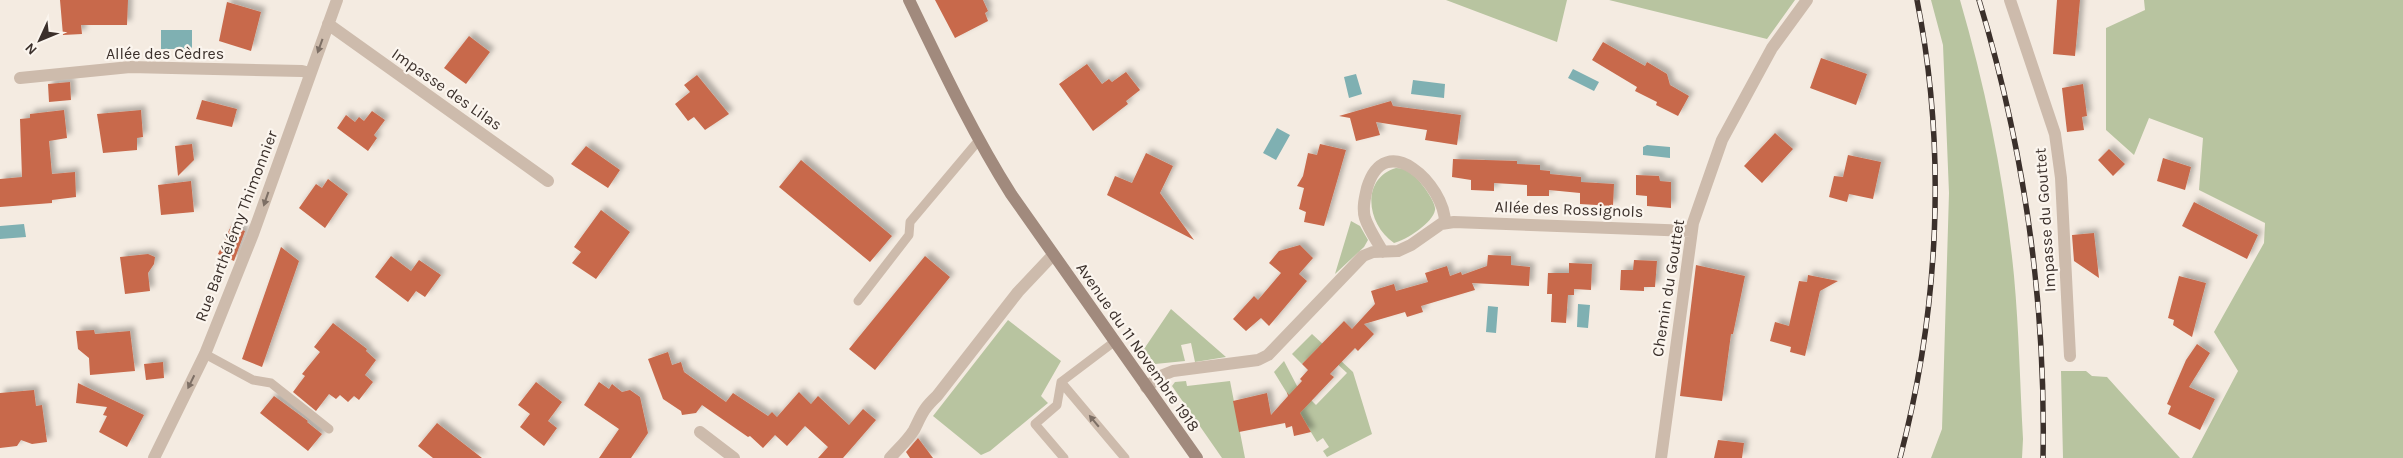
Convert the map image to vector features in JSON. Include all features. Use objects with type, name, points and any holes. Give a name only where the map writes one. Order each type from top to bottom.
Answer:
[{"type":"main road","name":"Avenue du 11 Novembre 1918","points":[[910,1],[979,140],[1011,194],[1197,458]]},
{"type":"street","name":"Rue Barthélémy Thimonnier","points":[[154,458],[205,354],[253,234],[337,0]]},
{"type":"street","name":"Chemin du Gouttet","points":[[1661,458],[1691,231],[1722,140],[1772,48],[1807,0]]},
{"type":"street","name":"Impasse du Gouttet","points":[[2010,0],[2055,134],[2061,178],[2070,356]]},
{"type":"street","name":"Impasse des Lilas","points":[[328,24],[548,181]]},
{"type":"street","name":"Allée des Cèdres","points":[[20,78],[130,67],[302,71],[310,73]]},
{"type":"street","points":[[1146,387],[1163,375],[1173,371],[1251,361],[1268,355],[1363,256],[1398,251],[1445,223],[1445,213],[1439,198],[1415,169],[1403,162],[1384,164],[1375,171],[1370,180],[1364,208],[1365,218],[1383,252]]},
{"type":"street","name":"Allée des Rossignols","points":[[1445,223],[1489,222],[1691,231]]},
{"type":"street","points":[[890,458],[914,430],[922,412],[937,396],[1018,292],[1052,254]]},
{"type":"street","points":[[700,432],[734,458]]},
{"type":"lane","points":[[858,301],[909,235],[910,222],[979,140]]},
{"type":"lane","points":[[1064,458],[1035,424],[1056,405],[1061,382],[1114,342]]},
{"type":"lane","points":[[205,354],[253,380],[271,383],[329,430]]},
{"type":"lane","points":[[1061,382],[1126,458]]},
{"type":"green space","points":[[1446,0],[1567,0],[1557,42]]},
{"type":"green space","points":[[1609,0],[1795,0],[1767,39]]},
{"type":"green space","points":[[1931,0],[1960,0],[1986,102],[2000,171],[2014,276],[2023,439],[2022,458],[1931,458],[1942,429],[1949,193],[1943,45]]},
{"type":"green space","points":[[2144,0],[2403,0],[2403,458],[2192,458],[2238,371],[2214,332],[2264,243],[2265,223],[2199,190],[2203,138],[2149,118],[2134,155],[2106,130],[2106,28],[2145,10]]},
{"type":"green space","points":[[1396,168],[1407,170],[1415,176],[1433,201],[1435,210],[1429,220],[1418,230],[1394,243],[1378,225],[1371,203],[1372,192],[1377,182],[1384,174]]},
{"type":"green space","points":[[1351,221],[1360,226],[1368,240],[1364,247],[1335,274]]},
{"type":"green space","points":[[1171,309],[1226,357],[1195,362],[1191,343],[1181,345],[1185,361],[1155,364],[1144,349]]},
{"type":"green space","points":[[1008,320],[1061,361],[1041,396],[1048,403],[990,451],[981,455],[933,416]]},
{"type":"green space","points":[[1312,334],[1353,372],[1372,434],[1327,457],[1323,451],[1329,447],[1323,438],[1317,442],[1274,372],[1284,361],[1297,386],[1316,405],[1347,373],[1319,347],[1302,364],[1292,354]]},
{"type":"green space","points":[[2061,371],[2086,371],[2092,376],[2107,377],[2180,458],[2063,458]]},
{"type":"green space","points":[[1186,381],[1187,386],[1230,381],[1245,458],[1222,458],[1172,386],[1175,382]]},
{"type":"water","points":[[161,30],[192,30],[192,49],[161,49]]},
{"type":"water","points":[[1573,69],[1599,82],[1594,91],[1568,78]]},
{"type":"water","points":[[1356,74],[1362,94],[1349,98],[1344,77]]},
{"type":"water","points":[[1413,80],[1445,84],[1444,98],[1411,94]]},
{"type":"water","points":[[1277,128],[1290,135],[1276,160],[1263,153]]},
{"type":"water","points":[[1647,145],[1670,147],[1670,158],[1643,155],[1643,147]]},
{"type":"water","points":[[24,224],[26,237],[0,239],[0,226]]},
{"type":"water","points":[[1578,304],[1590,305],[1588,328],[1577,327]]},
{"type":"water","points":[[1488,306],[1498,307],[1496,333],[1486,332]]},
{"type":"building","points":[[60,0],[128,0],[127,25],[81,25],[82,34],[63,35]]},
{"type":"building","points":[[935,0],[983,0],[988,11],[985,13],[988,21],[955,38]]},
{"type":"building","points":[[2057,0],[2080,0],[2075,56],[2053,54]]},
{"type":"building","points":[[227,2],[261,12],[251,51],[219,41]]},
{"type":"building","points":[[469,36],[490,52],[466,84],[444,68]]},
{"type":"building","points":[[1603,42],[1645,66],[1647,62],[1667,74],[1670,85],[1689,96],[1678,116],[1656,105],[1657,102],[1635,91],[1637,87],[1592,60]]},
{"type":"building","points":[[1821,58],[1867,74],[1856,105],[1810,88]]},
{"type":"building","points":[[1087,64],[1102,84],[1109,79],[1112,82],[1126,72],[1140,90],[1126,101],[1128,104],[1093,131],[1059,84]]},
{"type":"building","points":[[697,75],[729,114],[705,130],[694,117],[688,121],[675,104],[690,92],[684,85]]},
{"type":"building","points":[[70,82],[71,100],[49,102],[48,84]]},
{"type":"building","points":[[2083,84],[2087,116],[2082,117],[2084,130],[2067,132],[2062,88]]},
{"type":"building","points":[[202,100],[237,109],[232,127],[196,119]]},
{"type":"building","points":[[1391,101],[1393,106],[1461,115],[1457,145],[1425,140],[1427,130],[1376,122],[1380,135],[1356,141],[1350,118],[1339,116]]},
{"type":"building","points":[[64,110],[67,138],[49,141],[52,174],[75,172],[76,197],[52,200],[52,203],[0,207],[0,179],[22,177],[20,119],[30,118],[30,114]]},
{"type":"building","points":[[141,110],[143,137],[137,138],[137,150],[103,153],[97,114]]},
{"type":"building","points":[[372,111],[385,120],[374,135],[377,138],[368,151],[337,128],[346,115],[355,122],[359,117],[364,121]]},
{"type":"building","points":[[1775,133],[1793,149],[1762,183],[1744,166]]},
{"type":"building","points":[[192,144],[194,160],[178,176],[175,146]]},
{"type":"building","points":[[1320,144],[1346,150],[1324,226],[1304,222],[1306,212],[1299,209],[1304,188],[1297,186],[1303,176],[1308,153],[1317,155]]},
{"type":"building","points":[[586,146],[620,170],[608,188],[571,164]]},
{"type":"building","points":[[2109,149],[2125,164],[2113,176],[2098,160]]},
{"type":"building","points":[[1146,153],[1173,166],[1160,193],[1194,240],[1107,195],[1115,176],[1132,183]]},
{"type":"building","points":[[1848,155],[1881,162],[1873,199],[1849,194],[1847,202],[1829,197],[1834,176],[1843,177]]},
{"type":"building","points":[[2163,158],[2191,167],[2185,190],[2157,181]]},
{"type":"building","points":[[1453,159],[1517,161],[1517,164],[1540,165],[1540,170],[1550,171],[1550,174],[1581,177],[1581,182],[1614,184],[1613,206],[1580,204],[1580,193],[1549,190],[1549,196],[1527,196],[1527,185],[1494,183],[1494,191],[1471,190],[1471,180],[1452,177]]},
{"type":"building","points":[[801,160],[892,236],[870,262],[779,187]]},
{"type":"building","points":[[1636,175],[1659,176],[1660,181],[1671,182],[1671,208],[1647,206],[1647,196],[1636,195]]},
{"type":"building","points":[[328,179],[348,194],[325,228],[299,208],[316,184],[322,188]]},
{"type":"building","points":[[191,181],[194,212],[161,215],[158,185]]},
{"type":"building","points":[[2194,202],[2258,235],[2247,259],[2182,226]]},
{"type":"building","points":[[601,210],[630,232],[596,279],[572,263],[581,252],[574,247]]},
{"type":"building","points":[[231,226],[245,231],[234,261],[218,254]]},
{"type":"building","points":[[2094,233],[2099,278],[2074,261],[2072,235]]},
{"type":"building","points":[[1300,245],[1313,258],[1299,274],[1307,281],[1269,326],[1261,318],[1246,331],[1233,319],[1254,296],[1258,300],[1281,273],[1269,263],[1279,251]]},
{"type":"building","points":[[281,247],[299,261],[262,367],[242,359]]},
{"type":"building","points":[[148,254],[155,257],[154,264],[148,273],[150,291],[125,294],[120,257]]},
{"type":"building","points":[[1488,255],[1511,256],[1511,265],[1530,267],[1529,286],[1472,283],[1475,290],[1421,306],[1423,312],[1407,317],[1405,312],[1364,324],[1374,334],[1358,351],[1355,348],[1330,374],[1334,377],[1300,413],[1311,432],[1294,436],[1292,426],[1286,428],[1285,423],[1239,432],[1233,401],[1267,393],[1271,415],[1288,396],[1287,392],[1289,395],[1302,381],[1300,379],[1308,370],[1302,364],[1344,321],[1352,329],[1375,304],[1371,291],[1394,284],[1396,291],[1428,282],[1425,273],[1447,266],[1450,276],[1461,272],[1462,275],[1487,266]]},
{"type":"building","points":[[391,256],[411,271],[419,260],[441,275],[425,297],[416,291],[408,302],[375,277]]},
{"type":"building","points":[[925,256],[950,277],[875,370],[849,349]]},
{"type":"building","points":[[1634,260],[1657,261],[1655,287],[1644,287],[1644,291],[1620,290],[1621,270],[1633,270]]},
{"type":"building","points":[[1569,263],[1592,264],[1591,290],[1574,289],[1574,295],[1568,295],[1566,323],[1551,322],[1552,294],[1547,294],[1548,273],[1569,273]]},
{"type":"building","points":[[1696,265],[1745,276],[1733,334],[1731,334],[1722,401],[1680,396]]},
{"type":"building","points":[[1808,275],[1838,281],[1820,291],[1805,356],[1790,352],[1791,347],[1770,341],[1775,322],[1789,326],[1799,281],[1807,282]]},
{"type":"building","points":[[2179,276],[2206,283],[2192,337],[2173,325],[2174,320],[2168,318]]},
{"type":"building","points":[[333,323],[367,349],[366,351],[376,360],[365,375],[373,382],[359,400],[354,396],[348,402],[340,395],[336,399],[329,394],[316,411],[293,392],[305,376],[302,374],[320,352],[314,347]]},
{"type":"building","points":[[94,330],[95,334],[130,331],[135,371],[90,375],[89,358],[78,349],[76,331]]},
{"type":"building","points":[[2197,344],[2210,353],[2189,387],[2215,399],[2200,430],[2168,414],[2171,406],[2167,404],[2186,360]]},
{"type":"building","points":[[668,352],[672,365],[681,362],[684,372],[726,402],[733,393],[768,416],[772,412],[777,417],[799,392],[811,404],[818,396],[849,425],[863,409],[876,420],[843,458],[818,458],[828,447],[805,426],[787,446],[775,435],[763,448],[750,436],[748,437],[702,405],[696,413],[682,415],[681,411],[663,399],[648,359]]},
{"type":"building","points":[[163,362],[164,378],[146,380],[144,364]]},
{"type":"building","points":[[536,382],[562,402],[548,421],[557,428],[544,446],[520,427],[530,414],[518,405]]},
{"type":"building","points":[[599,382],[609,389],[612,384],[622,392],[630,390],[640,397],[648,433],[631,458],[599,458],[619,429],[584,405]]},
{"type":"building","points":[[78,383],[144,415],[127,447],[99,432],[107,416],[103,415],[107,407],[76,403]]},
{"type":"building","points":[[34,390],[36,406],[42,405],[47,442],[32,444],[21,440],[17,446],[0,448],[0,393]]},
{"type":"building","points":[[274,396],[308,421],[322,434],[308,451],[260,413]]},
{"type":"building","points":[[437,423],[482,458],[433,458],[418,446]]},
{"type":"building","points":[[918,438],[933,458],[910,458],[906,452]]},
{"type":"building","points":[[1718,440],[1744,443],[1742,458],[1714,458]]},
{"type":"railway","points":[[1900,458],[1913,402],[1923,345],[1930,288],[1934,230],[1935,172],[1932,114],[1917,0]]},
{"type":"railway","points":[[1979,0],[2008,112],[2029,226],[2041,342],[2043,458]]}]
